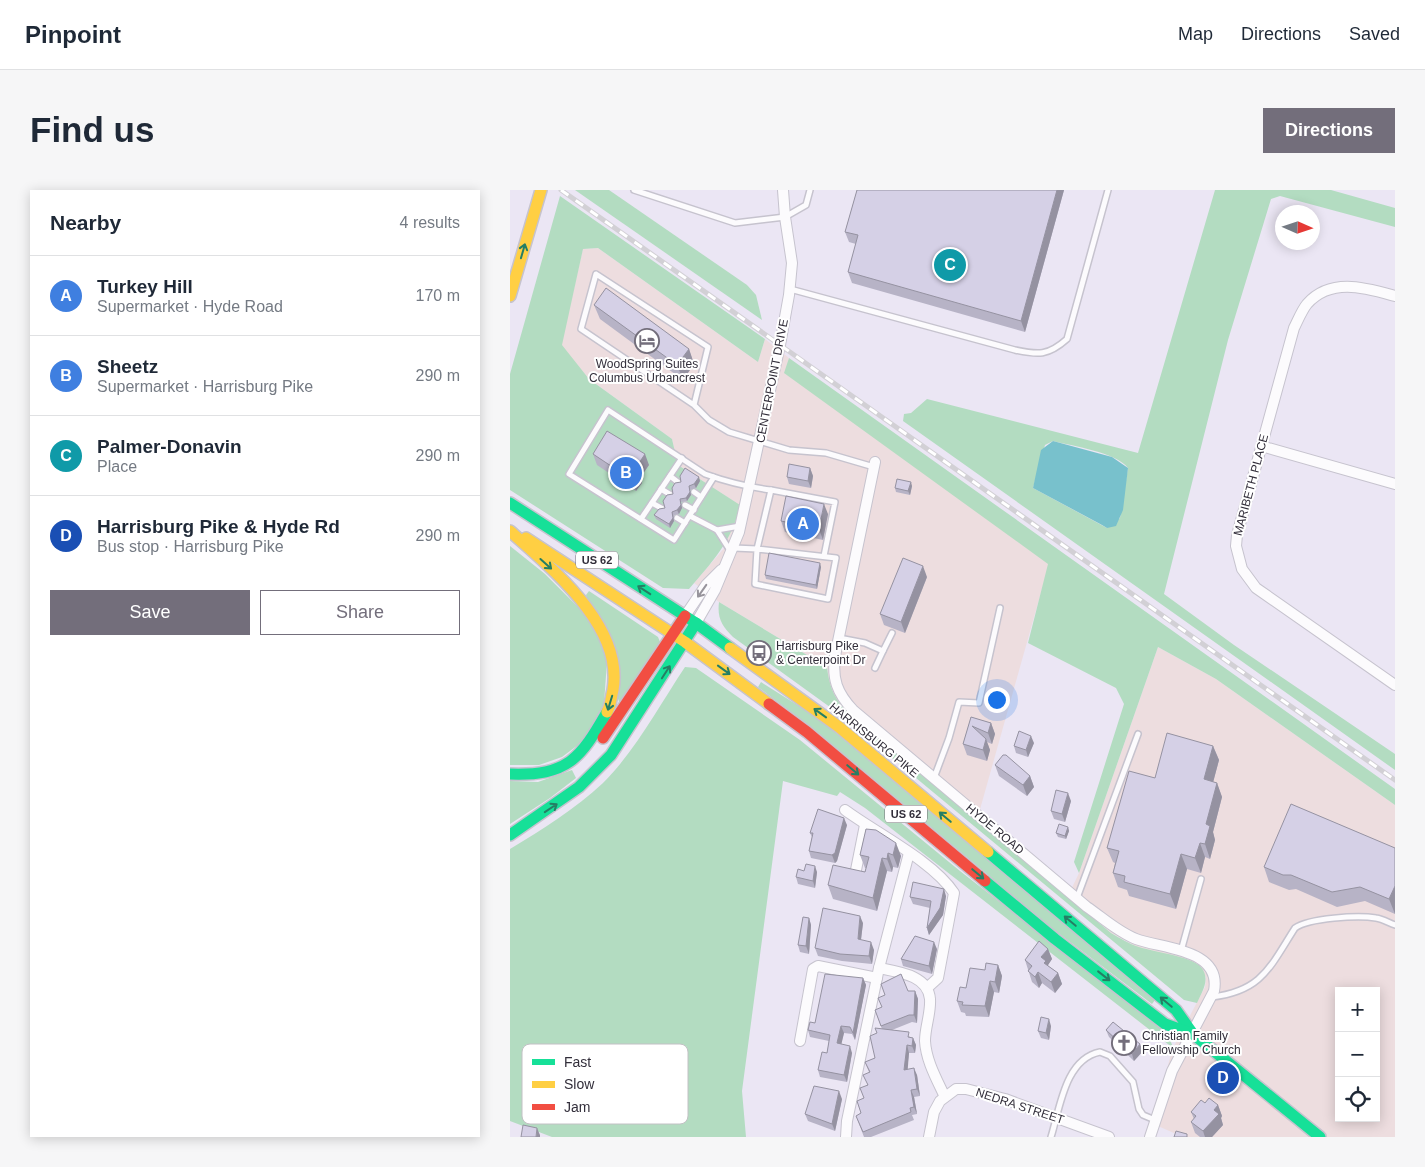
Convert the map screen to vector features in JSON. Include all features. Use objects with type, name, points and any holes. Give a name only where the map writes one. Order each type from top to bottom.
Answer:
[{"type":"main road","points":[[510,296],[542,190]]},
{"type":"main road","name":"HARRISBURG PIKE","points":[[510,503],[696,623],[839,727],[1176,1010],[1193,1034],[1320,1137]]},
{"type":"main road","points":[[510,530],[581,600],[595,618],[609,644],[614,669],[611,702],[597,731],[575,759]]},
{"type":"main road","name":"HARRISBURG PIKE","points":[[510,530],[685,642],[808,732],[1055,938],[1165,1024],[1193,1034]]},
{"type":"main road","points":[[510,774],[546,772],[575,759],[596,746],[611,730],[685,616]]},
{"type":"main road","points":[[510,834],[562,800],[593,775],[625,735],[696,623]]},
{"type":"street","name":"CENTERPOINT DRIVE","points":[[696,623],[715,590],[732,550],[741,526],[751,487],[790,289],[792,264],[783,190]]},
{"type":"street","name":"MARIBETH PLACE","points":[[1395,296],[1365,288],[1342,286],[1321,293],[1306,304],[1294,328],[1237,534],[1238,558],[1245,574],[1256,588],[1395,685]]},
{"type":"street","points":[[1261,446],[1395,484]]},
{"type":"street","name":"HYDE ROAD","points":[[874,465],[838,638],[833,674],[840,696],[853,710],[933,778],[1077,898],[1125,934],[1197,956],[1209,966],[1215,985],[1211,997],[1172,1071],[1150,1137]]},
{"type":"street","name":"CENTERPOINT DRIVE","points":[[685,616],[706,585],[723,568]]},
{"type":"street","points":[[845,810],[909,853],[944,880],[954,893],[938,978],[927,988]]},
{"type":"street","points":[[855,875],[865,825]]},
{"type":"street","points":[[846,1137],[879,968],[909,853]]},
{"type":"street","points":[[800,1041],[814,969],[818,966],[877,978]]},
{"type":"street","points":[[879,968],[907,974],[923,982],[927,988],[930,999],[926,1029],[926,1053],[944,1096],[934,1112],[929,1137]]},
{"type":"street","name":"NEDRA STREET","points":[[944,1096],[956,1089],[983,1092],[1109,1137]]},
{"type":"lane","points":[[634,190],[735,223],[785,217],[806,205],[810,190]]},
{"type":"lane","points":[[790,289],[1015,350],[1034,354],[1054,351],[1067,339],[1108,190]]},
{"type":"lane","points":[[694,406],[708,347],[596,274],[581,329],[694,406],[709,420],[729,432],[789,450],[826,453],[874,465]]},
{"type":"lane","points":[[714,478],[674,540],[569,474],[608,410],[714,478],[751,487],[835,502],[824,556]]},
{"type":"lane","points":[[641,520],[682,458]]},
{"type":"lane","points":[[670,476],[680,483]]},
{"type":"lane","points":[[661,489],[671,495]]},
{"type":"lane","points":[[690,516],[717,530],[732,550],[757,549],[836,558],[828,599],[756,584],[757,549],[771,490]]},
{"type":"lane","points":[[694,492],[702,497]]},
{"type":"lane","points":[[652,503],[663,509]]},
{"type":"lane","points":[[686,505],[694,510]]},
{"type":"lane","points":[[677,518],[685,523]]},
{"type":"lane","points":[[717,530],[741,526]]},
{"type":"lane","points":[[933,778],[949,738],[959,702],[979,703],[1000,608]]},
{"type":"lane","points":[[875,668],[892,633]]},
{"type":"lane","points":[[838,638],[865,643],[883,651]]},
{"type":"lane","points":[[1077,898],[1138,734]]},
{"type":"lane","points":[[1180,951],[1201,879]]},
{"type":"lane","points":[[1211,997],[1228,995],[1249,988],[1260,980],[1294,928],[1303,922],[1364,917],[1378,918],[1395,925]]},
{"type":"lane","points":[[1051,1137],[1069,1080],[1075,1069],[1085,1058],[1100,1052],[1110,1056],[1133,1082],[1141,1113],[1156,1120]]},
{"type":"shaded area","points":[[598,248],[758,362],[765,339],[789,358],[785,373],[1049,564],[977,820],[844,709],[836,700],[829,683],[827,667],[719,602],[694,583],[726,546],[735,502],[678,465],[672,439],[589,379],[561,345],[583,249]]},
{"type":"shaded area","points":[[1158,647],[1216,679],[1395,805],[1395,1137],[1183,1137],[1151,1123],[1173,1048],[1205,987],[1206,977],[1189,960],[1137,947],[1111,933],[1068,896],[1079,873]]},
{"type":"green space","points":[[575,190],[609,190],[747,285],[756,295],[762,320]]},
{"type":"green space","points":[[1215,190],[1331,190],[1395,208],[1395,227],[1320,207],[1320,205],[1280,196],[1271,199],[1228,340],[1164,594],[1234,645],[1395,754],[1395,770],[903,421],[904,414],[911,413],[927,399],[1138,453]],"holes":[[[1053,441],[1114,458],[1128,468],[1120,518],[1107,528],[1033,488],[1045,445]]]},
{"type":"green space","points":[[560,196],[765,339],[758,362],[598,248],[583,249],[562,345],[589,379],[672,439],[678,465],[740,505],[732,530],[720,551],[689,589],[663,588],[510,490],[510,374]]},
{"type":"green space","points":[[789,358],[1395,789],[1395,805],[1216,679],[1158,647],[1079,873],[1074,862],[1124,704],[1116,688],[1028,643],[1048,564],[784,373]]},
{"type":"green space","points":[[510,546],[545,574],[579,608],[599,636],[607,661],[604,704],[582,742],[562,757],[539,765],[510,765]]},
{"type":"green space","points":[[589,591],[658,637],[660,642],[620,705],[586,595]]},
{"type":"green space","points":[[719,602],[827,667],[832,689],[844,709],[1111,933],[1135,946],[1181,957],[1201,967],[1204,972],[1205,981],[1197,1003],[1184,1000],[834,710],[733,637],[721,621]]},
{"type":"green space","points":[[685,667],[696,668],[800,740],[960,871],[1168,1033],[1173,1048],[865,808],[840,792],[837,796],[783,781],[742,1091],[746,1137],[552,1137],[510,1121],[510,849],[570,810],[603,783],[647,727]]},
{"type":"green space","points":[[761,682],[818,718],[1155,1000],[1152,1004],[1053,929],[811,727],[758,687]]},
{"type":"green space","points":[[572,770],[576,778],[550,798],[510,824],[510,781],[538,782]]},
{"type":"water","points":[[1053,441],[1112,457],[1128,468],[1123,510],[1116,526],[1107,528],[1033,488],[1041,450]]},
{"type":"building","points":[[857,190],[1057,190],[1021,321],[848,272],[858,235],[845,232]]},
{"type":"building","points":[[606,288],[689,349],[677,365],[594,305]]},
{"type":"building","points":[[607,431],[645,454],[635,469],[638,472],[632,480],[593,454]]},
{"type":"building","points":[[789,464],[810,468],[808,481],[787,477]]},
{"type":"building","points":[[685,468],[699,477],[694,484],[689,486],[690,492],[686,498],[680,499],[681,505],[672,512],[673,518],[669,524],[654,515],[659,509],[665,508],[663,501],[667,495],[673,494],[672,488],[675,483],[681,482],[680,476]]},
{"type":"building","points":[[897,479],[911,482],[908,491],[895,488]]},
{"type":"building","points":[[786,496],[824,504],[819,529],[781,521]]},
{"type":"building","points":[[769,553],[820,563],[816,585],[765,575]]},
{"type":"building","points":[[903,558],[923,566],[901,622],[880,614]]},
{"type":"building","points":[[971,717],[991,723],[988,733],[972,726],[986,739],[983,750],[963,744]]},
{"type":"building","points":[[1019,731],[1031,736],[1026,750],[1014,746]]},
{"type":"building","points":[[1167,733],[1213,746],[1204,779],[1217,783],[1206,824],[1210,826],[1205,844],[1200,843],[1195,858],[1181,854],[1170,894],[1124,882],[1125,876],[1113,873],[1119,851],[1107,848],[1129,771],[1155,778]]},
{"type":"building","points":[[1003,755],[1006,755],[1030,776],[1023,785],[995,765]]},
{"type":"building","points":[[1056,790],[1068,793],[1062,814],[1051,811]]},
{"type":"building","points":[[1291,804],[1395,848],[1395,886],[1389,899],[1360,887],[1332,892],[1291,875],[1283,875],[1264,867]]},
{"type":"building","points":[[818,809],[844,818],[835,853],[832,855],[809,851],[813,833],[810,833]]},
{"type":"building","points":[[1059,824],[1068,827],[1065,836],[1056,833]]},
{"type":"building","points":[[866,829],[876,830],[896,843],[893,855],[888,853],[887,859],[882,858],[873,898],[828,885],[833,865],[865,872],[869,857],[860,855]]},
{"type":"building","points":[[806,864],[815,866],[813,881],[796,877],[798,869],[804,871]]},
{"type":"building","points":[[913,882],[944,889],[940,908],[927,928],[931,901],[910,897]]},
{"type":"building","points":[[823,908],[860,916],[858,939],[871,942],[869,956],[840,954],[815,948]]},
{"type":"building","points":[[803,917],[809,918],[806,946],[798,945]]},
{"type":"building","points":[[915,936],[934,942],[929,966],[901,959]]},
{"type":"building","points":[[1039,941],[1048,949],[1041,957],[1046,961],[1044,963],[1058,973],[1051,982],[1038,972],[1035,977],[1028,971],[1032,966],[1025,960]]},
{"type":"building","points":[[986,963],[998,965],[995,982],[990,981],[985,1006],[962,1005],[963,1002],[957,1001],[960,987],[966,988],[970,968],[985,970]]},
{"type":"building","points":[[825,974],[863,978],[853,1033],[850,1027],[841,1026],[837,1043],[850,1046],[844,1075],[818,1070],[822,1052],[827,1053],[830,1035],[808,1030],[810,1022],[815,1023]]},
{"type":"building","points":[[901,974],[908,991],[915,991],[914,1015],[909,1015],[881,1026],[875,1010],[882,1007],[878,998],[885,995],[881,984]]},
{"type":"building","points":[[1041,1017],[1049,1019],[1046,1033],[1038,1031]]},
{"type":"building","points":[[1113,1022],[1140,1044],[1132,1054],[1106,1030]]},
{"type":"building","points":[[875,1028],[909,1032],[908,1037],[913,1038],[912,1046],[907,1045],[904,1070],[914,1068],[917,1089],[911,1090],[914,1107],[910,1108],[911,1112],[863,1132],[856,1116],[861,1113],[857,1101],[864,1098],[860,1088],[868,1085],[863,1075],[870,1072],[865,1062],[875,1058],[870,1036],[877,1033]]},
{"type":"building","points":[[814,1086],[839,1091],[832,1124],[805,1114]]},
{"type":"building","points":[[1209,1098],[1218,1105],[1214,1110],[1219,1114],[1203,1131],[1191,1122],[1196,1116],[1191,1112],[1201,1100],[1205,1103]]},
{"type":"building","points":[[523,1125],[537,1128],[536,1137],[521,1137]]},
{"type":"building","points":[[1176,1131],[1187,1134],[1187,1137],[1174,1137]]},
{"type":"railway","points":[[561,190],[1395,780]]},
{"type":"traffic: fast","points":[[510,503],[696,623],[730,648]]},
{"type":"traffic: fast","points":[[510,835],[579,787],[611,755],[696,623]]},
{"type":"traffic: fast","points":[[510,774],[546,772],[559,768],[570,761],[589,742],[607,712]]},
{"type":"traffic: fast","points":[[988,852],[1176,1010],[1193,1034],[1320,1137]]},
{"type":"traffic: fast","points":[[985,881],[1055,939],[1165,1024],[1193,1034]]},
{"type":"traffic: slow","points":[[510,296],[541,190]]},
{"type":"traffic: slow","points":[[510,531],[564,581],[596,622],[607,644],[613,666],[613,690],[607,712]]},
{"type":"traffic: slow","points":[[526,538],[685,642],[769,704]]},
{"type":"traffic: slow","points":[[730,648],[839,727],[988,852]]},
{"type":"traffic: jam","points":[[603,738],[685,616]]},
{"type":"traffic: jam","points":[[769,704],[807,732],[985,881]]},
{"type":"place","name":"Palmer-Donavin","points":[[950,265]]},
{"type":"place","name":"WoodSpring Suites Columbus Urbancrest","points":[[647,341]]},
{"type":"place","name":"Sheetz","points":[[626,473]]},
{"type":"place","name":"Turkey Hill","points":[[803,524]]},
{"type":"place","name":"Harrisburg Pike & Centerpoint Dr","points":[[759,653]]},
{"type":"place","name":"Christian Family Fellowship Church","points":[[1124,1043]]},
{"type":"place","name":"Harrisburg Pike & Hyde Rd","points":[[1223,1078]]}]
